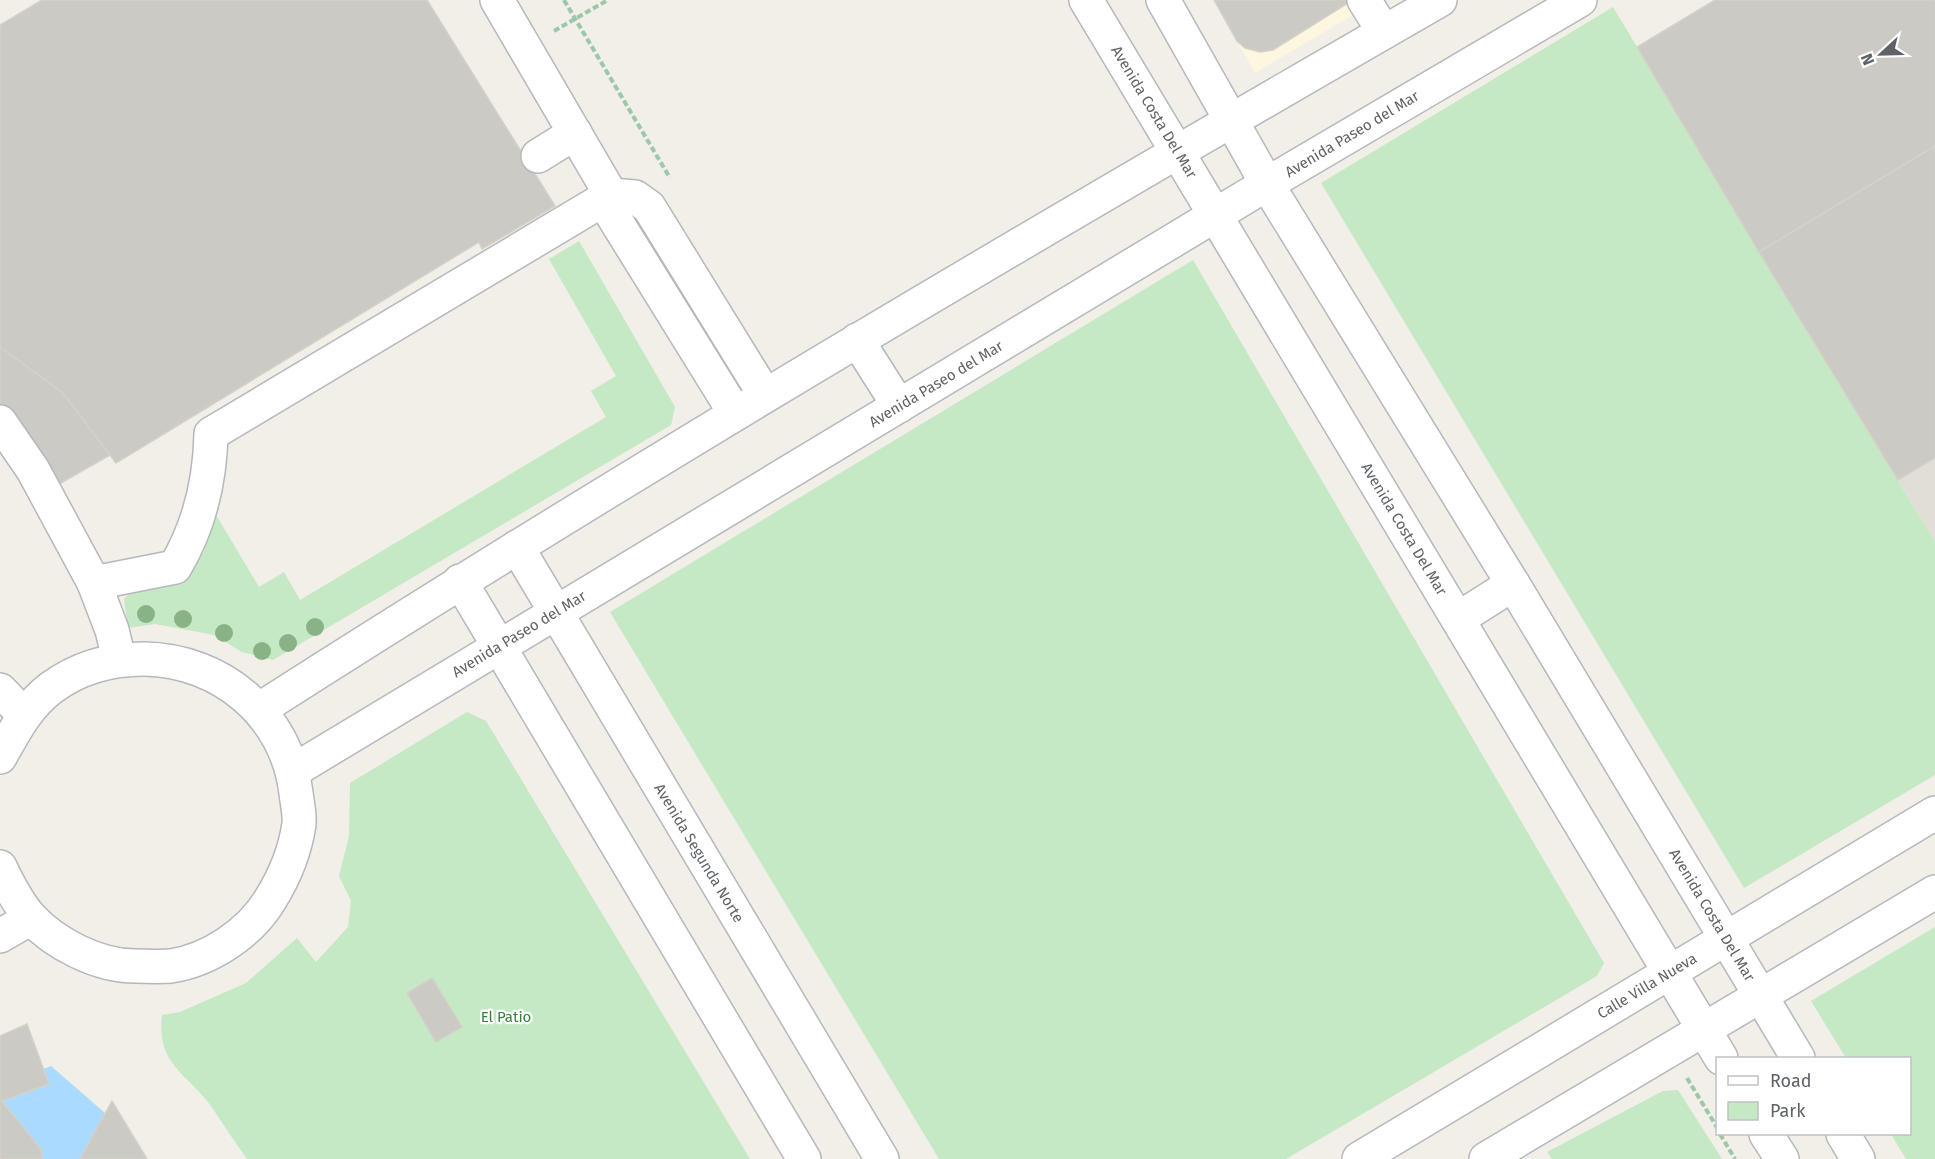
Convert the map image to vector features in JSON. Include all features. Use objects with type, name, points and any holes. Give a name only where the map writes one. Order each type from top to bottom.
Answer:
[{"type":"street","points":[[497,0],[575,133],[607,197],[735,413]]},
{"type":"street","name":"Avenida Costa Del Mar","points":[[1086,0],[1720,1057]]},
{"type":"street","name":"Avenida Costa Del Mar","points":[[1163,0],[1267,184],[1513,584],[1797,1057]]},
{"type":"street","points":[[1364,0],[1384,32]]},
{"type":"street","points":[[260,709],[460,581],[735,413],[1440,0]]},
{"type":"street","name":"Avenida Paseo del Mar","points":[[293,771],[1216,217],[1267,184],[1580,0]]},
{"type":"street","points":[[538,156],[575,133]]},
{"type":"street","points":[[94,583],[175,567],[188,545],[210,472],[211,434],[607,197],[635,197],[649,207],[765,395]]},
{"type":"street","points":[[857,340],[900,406]]},
{"type":"street","points":[[0,422],[33,470],[94,583],[112,630],[119,659]]},
{"type":"street","name":"Avenida Segunda Norte","points":[[516,547],[882,1159]]},
{"type":"street","points":[[460,581],[497,647],[804,1159]]},
{"type":"street","points":[[1458,619],[1513,584]]},
{"type":"street","points":[[0,757],[24,715],[50,688],[83,669],[119,659],[170,659],[219,677],[260,709],[280,738],[293,771],[299,822],[287,873],[260,916],[220,948],[172,966],[121,966],[72,949],[31,918],[12,892],[0,867]]},
{"type":"street","points":[[0,690],[24,715]]},
{"type":"street","name":"Calle Villa Nueva","points":[[1359,1159],[1935,813]]},
{"type":"street","points":[[1486,1159],[1935,892]]},
{"type":"street","points":[[0,936],[31,918]]},
{"type":"street","points":[[1767,1135],[1782,1159]]},
{"type":"street","points":[[1844,1135],[1858,1159]]},
{"type":"path","points":[[524,46],[576,20],[608,0]]},
{"type":"path","points":[[1671,1050],[1716,1126]]},
{"type":"path","points":[[1721,1135],[1735,1159]]},
{"type":"shaded area","points":[[1213,0],[1378,0],[1255,73]]},
{"type":"shaded area","points":[[1935,458],[1935,542],[1898,480]]},
{"type":"green space","points":[[1613,7],[1935,542],[1935,775],[1744,888],[1321,183]]},
{"type":"green space","points":[[579,241],[675,407],[671,425],[273,660],[242,652],[214,635],[155,624],[128,628],[124,599],[132,591],[184,576],[204,552],[206,522],[212,508],[259,587],[284,572],[300,600],[606,417],[591,391],[616,376],[549,259]]},
{"type":"green space","points":[[1193,260],[1604,963],[1597,976],[1286,1159],[939,1159],[610,612]]},
{"type":"green space","name":"El Patio","points":[[467,712],[486,721],[750,1159],[247,1159],[204,1097],[169,1058],[161,1032],[162,1015],[180,1012],[246,983],[297,938],[316,962],[348,927],[351,901],[339,876],[349,836],[350,783]]},
{"type":"green space","points":[[1935,927],[1935,1159],[1906,1159],[1892,1135],[1911,1135],[1911,1057],[1845,1057],[1811,1001]]},
{"type":"green space","points":[[1678,1090],[1722,1159],[1552,1159],[1547,1152],[1663,1091]]},
{"type":"water","points":[[51,1066],[105,1113],[80,1159],[42,1159],[41,1149],[2,1101],[49,1084],[43,1069]]},
{"type":"building","points":[[42,0],[427,0],[555,206],[482,249],[479,242],[116,463],[63,393],[0,347],[0,25]]},
{"type":"building","points":[[1214,0],[1346,0],[1348,3],[1273,50],[1260,52],[1245,48],[1237,41]]},
{"type":"building","points":[[1715,0],[1935,0],[1935,146],[1759,252],[1637,47]]},
{"type":"building","points":[[1935,146],[1935,458],[1898,480],[1759,252]]},
{"type":"building","points":[[0,347],[63,393],[110,455],[54,487],[0,422]]},
{"type":"building","points":[[432,978],[462,1027],[436,1042],[407,993]]},
{"type":"building","points":[[27,1024],[49,1084],[2,1101],[41,1149],[42,1159],[0,1159],[0,1036]]},
{"type":"building","points":[[112,1101],[147,1159],[80,1159]]}]
